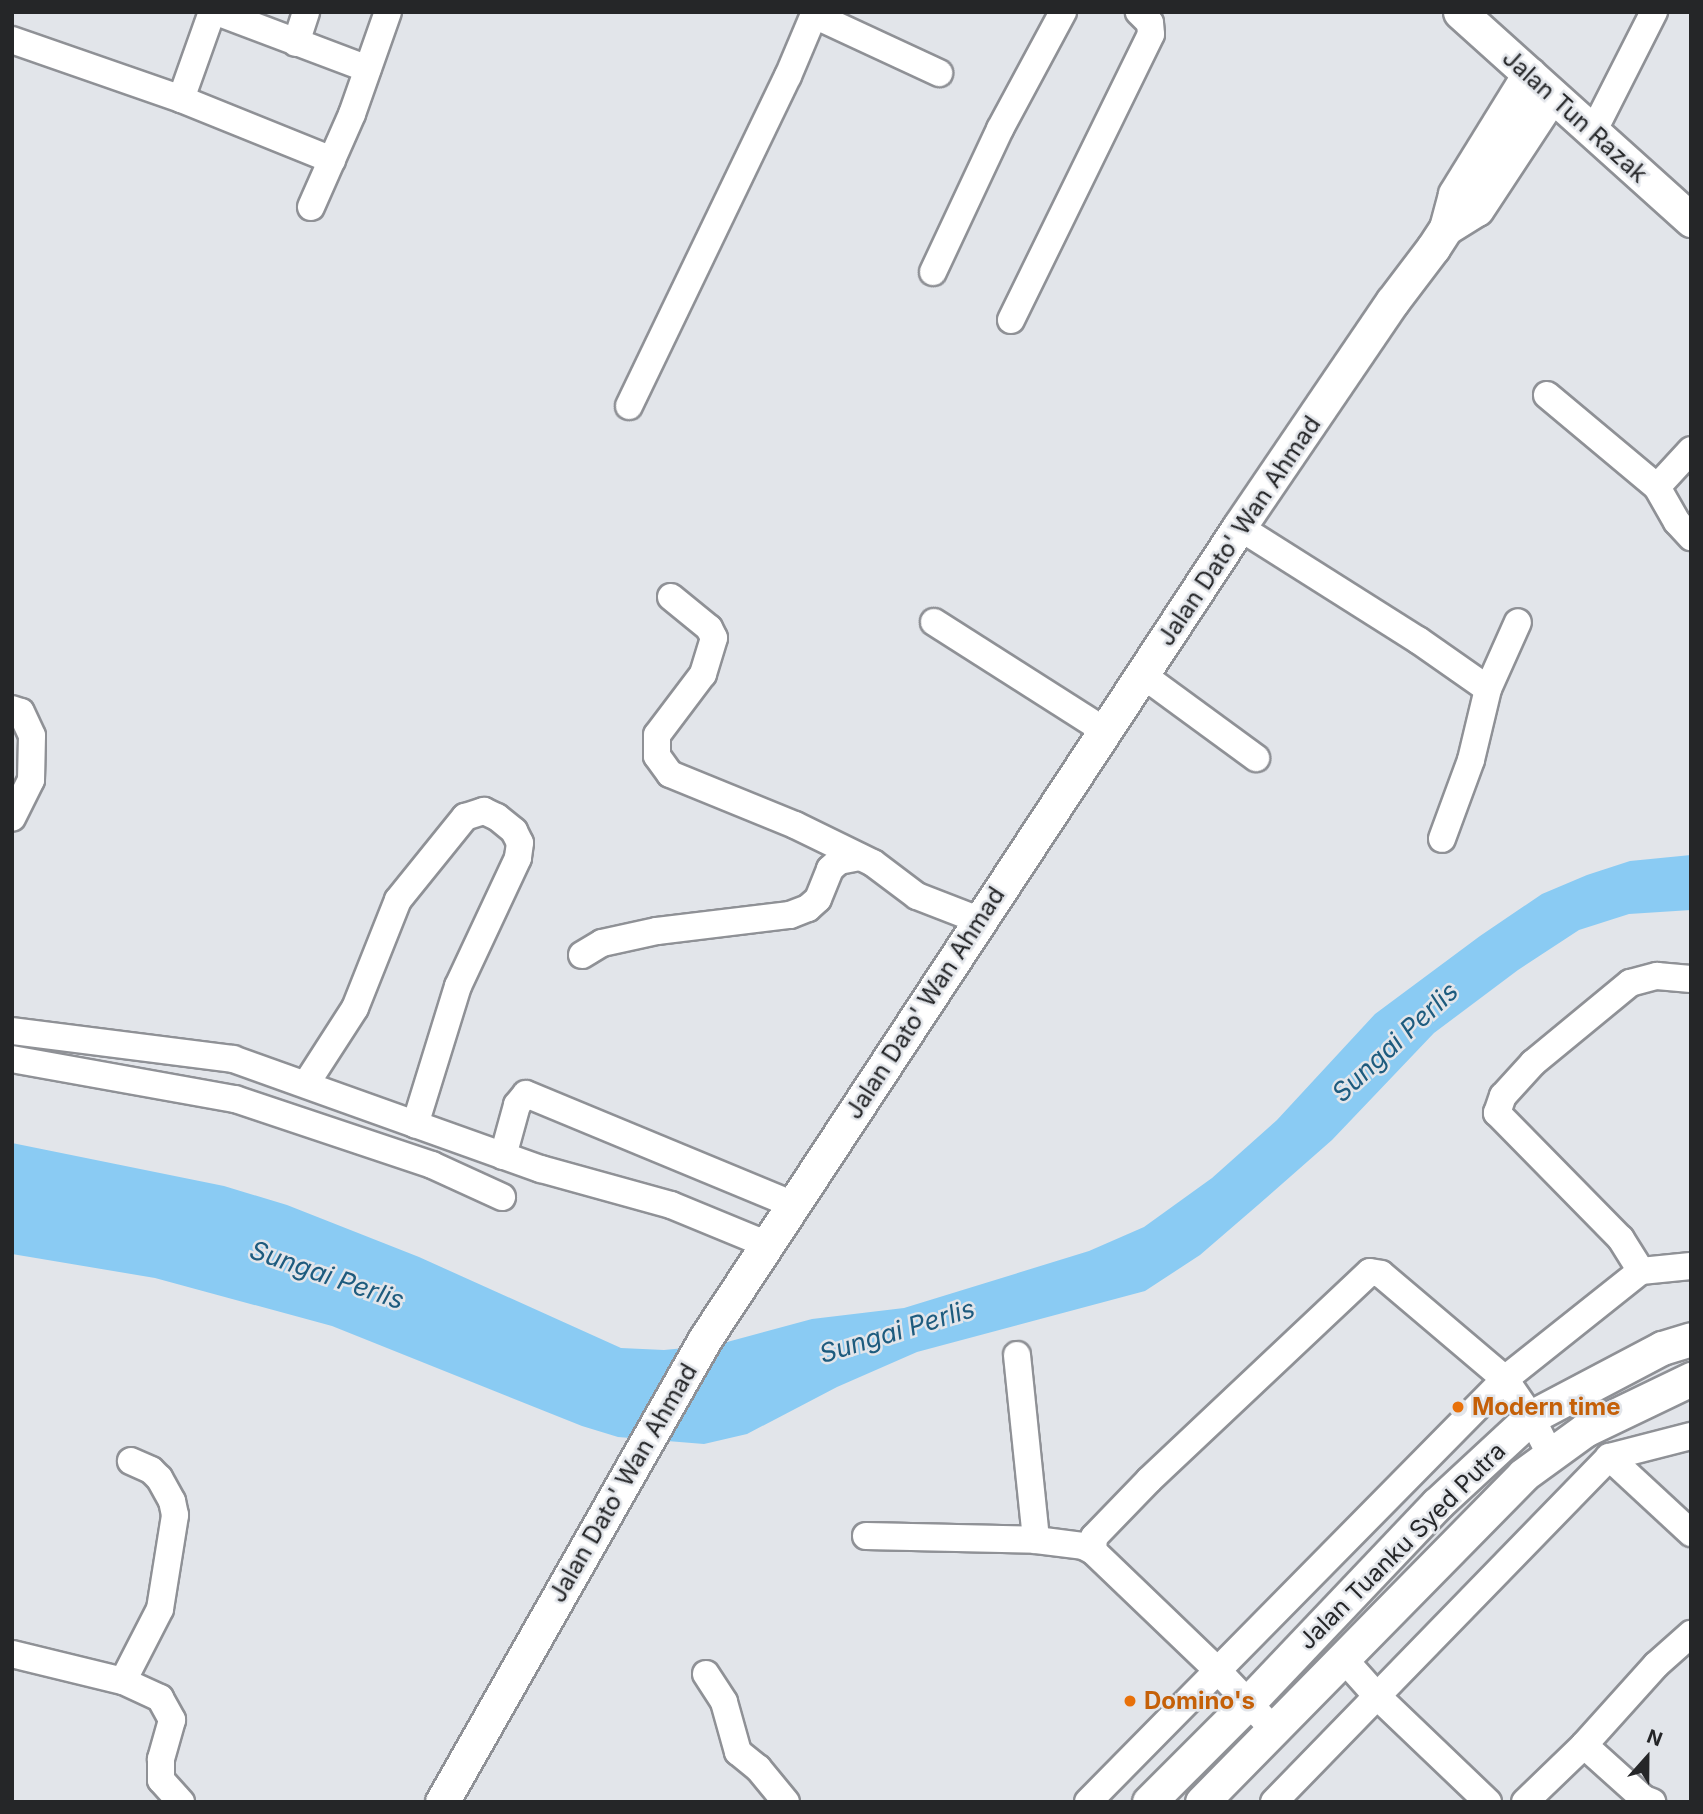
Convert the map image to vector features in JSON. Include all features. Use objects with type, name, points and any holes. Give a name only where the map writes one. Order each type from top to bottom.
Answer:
[{"type":"main road","name":"Jalan Tun Razak","points":[[1460,12],[1691,219]]},
{"type":"main road","name":"Jalan Dato' Wan Ahmad","points":[[442,1802],[705,1339],[979,920],[1144,676],[1239,527],[1446,228],[1477,209],[1541,84]]},
{"type":"main road","name":"Jalan Tuanku Syed Putra","points":[[1149,1802],[1248,1703],[1437,1504],[1531,1417],[1662,1348],[1691,1339]]},
{"type":"main road","name":"Jalan Tuanku Syed Putra","points":[[1202,1802],[1523,1475],[1585,1430],[1691,1379]]},
{"type":"street","points":[[181,99],[214,12],[368,69]]},
{"type":"street","points":[[296,43],[306,12]]},
{"type":"street","points":[[311,207],[368,69],[388,12]]},
{"type":"street","points":[[933,272],[1000,129],[1063,12]]},
{"type":"street","points":[[1011,320],[1151,34],[1150,23],[1139,12]]},
{"type":"street","points":[[1593,132],[1654,12]]},
{"type":"street","points":[[629,406],[788,76],[814,13],[939,73]]},
{"type":"street","points":[[12,40],[181,99],[332,160]]},
{"type":"street","points":[[1547,395],[1657,487],[1677,522],[1691,537]]},
{"type":"street","points":[[1657,487],[1691,450]]},
{"type":"street","points":[[1239,527],[1419,640],[1488,689]]},
{"type":"street","points":[[671,597],[709,628],[714,638],[703,674],[657,735],[657,756],[670,774],[795,825],[860,857],[917,897],[979,920]]},
{"type":"street","points":[[934,622],[1105,731]]},
{"type":"street","points":[[1442,839],[1471,760],[1488,689],[1518,622]]},
{"type":"street","points":[[1144,676],[1256,758]]},
{"type":"street","points":[[12,709],[21,712],[32,736],[31,780],[12,818]]},
{"type":"street","points":[[306,1084],[355,1008],[398,900],[465,817],[484,811],[497,817],[514,831],[520,843],[518,858],[458,986],[415,1125]]},
{"type":"street","points":[[582,956],[602,943],[657,931],[790,915],[808,908],[818,900],[830,869],[839,861],[860,857]]},
{"type":"street","points":[[1641,1271],[1621,1239],[1497,1112],[1503,1096],[1533,1063],[1630,983],[1657,976],[1691,979]]},
{"type":"street","points":[[12,1031],[218,1055],[503,1156],[671,1205],[768,1245]]},
{"type":"street","points":[[12,1059],[235,1099],[432,1165],[502,1197]]},
{"type":"street","points":[[503,1156],[517,1105],[526,1094],[794,1205]]},
{"type":"street","points":[[1088,1802],[1505,1379],[1641,1271],[1691,1266]]},
{"type":"street","points":[[1093,1551],[1094,1537],[1149,1480],[1206,1429],[1365,1274],[1381,1274],[1505,1379],[1531,1417],[1550,1456]]},
{"type":"street","points":[[1017,1355],[1036,1540]]},
{"type":"street","points":[[1274,1802],[1609,1457],[1691,1436]]},
{"type":"street","points":[[1609,1457],[1691,1533]]},
{"type":"street","points":[[122,1681],[160,1609],[175,1515],[172,1502],[159,1478],[151,1470],[131,1461]]},
{"type":"street","points":[[866,1536],[1036,1540],[1083,1546],[1093,1551],[1219,1672],[1274,1730]]},
{"type":"street","points":[[1525,1802],[1584,1745],[1656,1665],[1691,1634]]},
{"type":"street","points":[[12,1654],[122,1681],[160,1698],[172,1720],[160,1770],[165,1787],[181,1802]]},
{"type":"street","points":[[1342,1657],[1376,1695],[1488,1802]]},
{"type":"street","points":[[706,1674],[724,1702],[738,1752],[758,1768],[786,1802]]},
{"type":"street","points":[[1584,1745],[1652,1802]]},
{"type":"water","name":"Sungai Perlis","points":[[1691,855],[1691,910],[1629,914],[1579,930],[1518,970],[1434,1033],[1332,1140],[1200,1255],[1145,1291],[917,1352],[837,1387],[747,1434],[704,1444],[618,1437],[582,1426],[332,1326],[155,1278],[12,1254],[12,1143],[224,1186],[287,1205],[419,1257],[621,1348],[664,1350],[716,1345],[812,1319],[904,1308],[1089,1251],[1144,1227],[1212,1178],[1277,1120],[1375,1014],[1480,936],[1542,894],[1587,875],[1630,861]]},
{"type":"place","name":"Modern time","points":[[1458,1407]]},
{"type":"place","name":"Domino's","points":[[1130,1701]]}]
